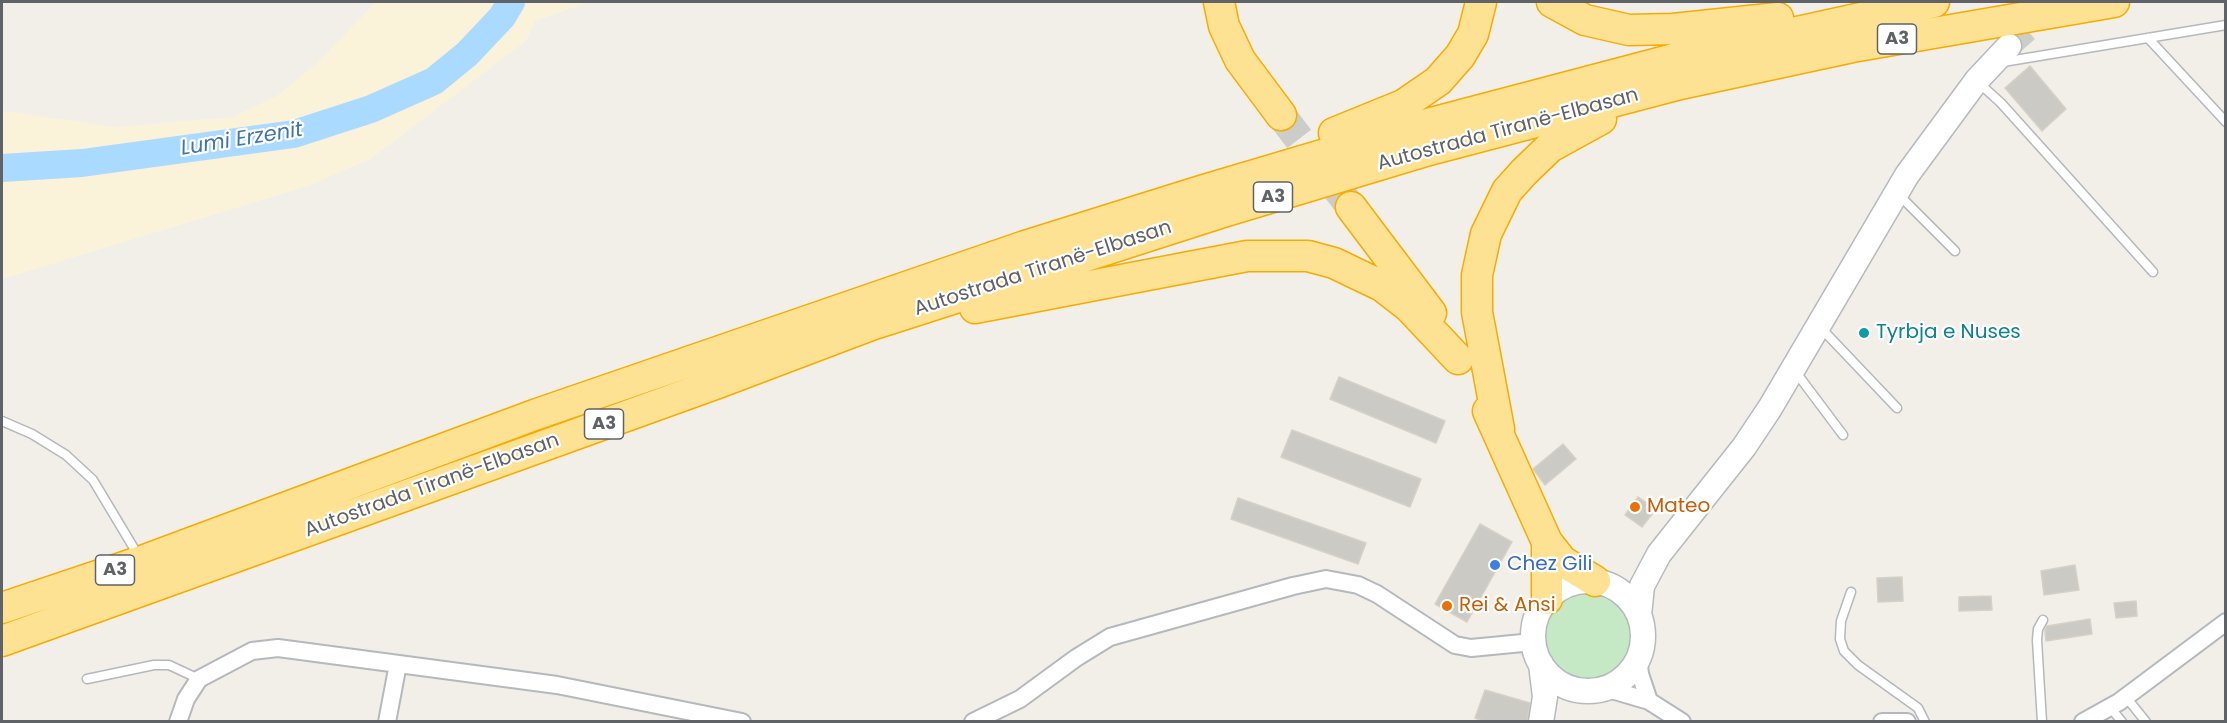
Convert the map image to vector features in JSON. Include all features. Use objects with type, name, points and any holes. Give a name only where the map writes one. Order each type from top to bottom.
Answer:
[{"type":"highway","points":[[1219,2],[1224,26],[1240,60],[1281,115]]},
{"type":"highway","points":[[1204,190],[1216,174],[1362,122],[1403,105],[1426,92],[1450,69],[1467,45],[1478,21],[1481,2]]},
{"type":"highway","points":[[1552,2],[1586,20],[1629,30],[1673,29],[1824,12],[1842,20]]},
{"type":"highway","name":"Autostrada Tiranë-Elbasan","points":[[2,608],[142,561],[548,410],[960,268],[1204,190],[1420,126],[1674,59],[1842,20],[1934,2]]},
{"type":"highway","name":"Autostrada Tiranë-Elbasan","points":[[2,641],[718,383],[871,324],[1223,212],[1429,150],[1680,84],[1886,41],[2114,2]]},
{"type":"highway","name":"A3","points":[[1498,429],[1490,375],[1482,348],[1476,295],[1480,253],[1496,211],[1507,191],[1550,147],[1587,124],[1671,99],[1680,84]]},
{"type":"highway","points":[[1351,207],[1424,303],[1458,359],[1498,429],[1547,542],[1562,561],[1602,583]]},
{"type":"highway","points":[[871,324],[892,332],[977,308],[1144,274],[1247,256],[1280,254],[1308,256],[1334,263],[1382,286],[1409,307],[1458,359]]},
{"type":"highway","points":[[1547,542],[1547,599]]},
{"type":"main road","points":[[1541,664],[1558,682],[1580,690],[1605,688],[1625,676],[1638,657],[1643,636],[1639,615],[1642,586],[1659,554],[1744,447],[1896,192],[1942,125],[1993,64]]},
{"type":"main road","points":[[1541,722],[1545,697],[1541,664],[1533,642],[1536,618],[1547,599],[1565,586],[1602,583],[1626,577],[1659,554]]},
{"type":"main road","points":[[1602,583],[1626,596],[1639,615]]},
{"type":"main road","points":[[1551,722],[1558,708],[1580,690]]},
{"type":"street","points":[[973,722],[1020,699],[1076,658],[1110,637],[1283,588],[1326,579],[1358,585],[1377,594],[1455,645],[1471,648],[1533,642]]},
{"type":"street","points":[[2083,722],[2126,697],[2226,622]]},
{"type":"street","points":[[178,722],[186,699],[199,679],[252,651],[278,648],[557,685],[742,722]]},
{"type":"street","points":[[1638,657],[1640,674],[1649,701]]},
{"type":"street","points":[[387,722],[398,664]]},
{"type":"street","points":[[1605,688],[1649,701],[1682,722]]},
{"type":"street","points":[[1882,722],[1907,722]]},
{"type":"lane","points":[[2153,272],[2001,103],[1993,64],[2226,25]]},
{"type":"lane","points":[[2148,38],[2226,122]]},
{"type":"lane","points":[[1896,192],[1955,251]]},
{"type":"lane","points":[[1818,325],[1897,408]]},
{"type":"lane","points":[[1792,368],[1843,435]]},
{"type":"lane","points":[[2,421],[32,434],[66,455],[93,480],[142,561]]},
{"type":"lane","points":[[1851,592],[1841,621],[1840,639],[1844,651],[1875,678],[1918,708],[1925,722]]},
{"type":"lane","points":[[2042,722],[2037,640],[2038,629],[2043,620]]},
{"type":"lane","points":[[87,679],[154,664],[169,665],[199,679]]},
{"type":"lane","points":[[2126,697],[2146,722]]},
{"type":"lane","points":[[2110,707],[2122,722]]},
{"type":"green space","points":[[1588,590],[1613,598],[1625,610],[1633,635],[1625,660],[1613,672],[1588,680],[1563,672],[1551,660],[1543,635],[1551,610],[1563,598]]},
{"type":"sand","points":[[376,2],[589,2],[535,21],[526,41],[370,159],[308,186],[2,279],[2,111],[115,127],[233,117],[277,96],[316,64]]},
{"type":"building","points":[[2030,66],[2066,109],[2042,131],[2005,88]]},
{"type":"building","points":[[1339,377],[1445,421],[1436,443],[1330,399]]},
{"type":"building","points":[[1292,430],[1421,479],[1410,507],[1281,457]]},
{"type":"building","points":[[1563,444],[1576,459],[1545,485],[1533,469]]},
{"type":"building","points":[[1638,497],[1656,509],[1642,527],[1625,515]]},
{"type":"building","points":[[1238,498],[1366,543],[1358,564],[1231,519]]},
{"type":"building","points":[[1480,524],[1512,542],[1467,622],[1435,604]]},
{"type":"building","points":[[2075,565],[2079,590],[2044,595],[2041,571]]},
{"type":"building","points":[[1902,577],[1903,601],[1878,602],[1877,578]]},
{"type":"building","points":[[1991,596],[1992,610],[1959,611],[1959,597]]},
{"type":"building","points":[[2136,601],[2137,616],[2116,618],[2114,603]]},
{"type":"building","points":[[2090,619],[2092,634],[2046,641],[2047,626]]},
{"type":"building","points":[[1485,690],[1530,703],[1527,722],[1486,722],[1475,718]]},
{"type":"waterway","name":"Lumi Erzenit","points":[[2,168],[82,163],[294,134],[371,109],[434,81],[467,54],[502,17],[511,2]]},
{"type":"tunnel","points":[[2009,46],[2048,11]]},
{"type":"tunnel","points":[[1281,115],[1351,207]]},
{"type":"place","name":"Tyrbja e Nuses","points":[[1864,333]]},
{"type":"place","name":"Mateo","points":[[1635,507]]},
{"type":"place","name":"Chez Gili","points":[[1495,565]]},
{"type":"place","name":"Rei & Ansi","points":[[1447,606]]}]
